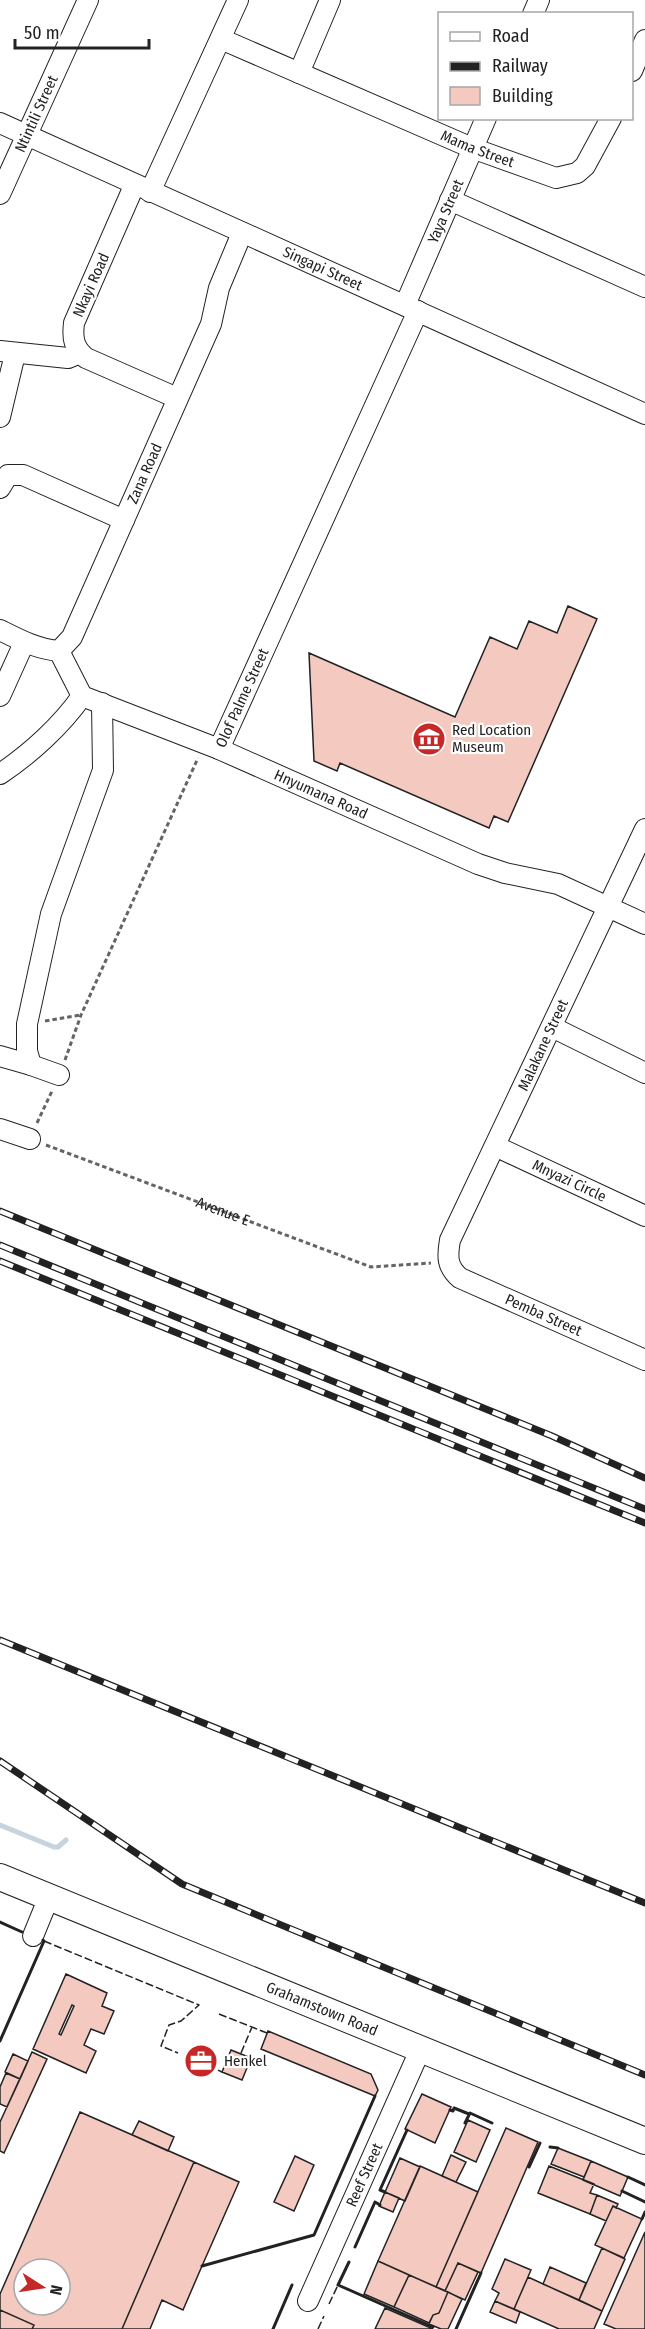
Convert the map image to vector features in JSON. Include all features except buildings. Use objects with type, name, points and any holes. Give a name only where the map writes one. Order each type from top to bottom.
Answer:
[{"type":"main road","name":"Grahamstown Road","points":[[0,1877],[645,2140]]},
{"type":"street","name":"Ntintili Street","points":[[0,194],[88,0]]},
{"type":"street","name":"Nkayi Road","points":[[80,353],[73,340],[74,323],[220,39],[237,0]]},
{"type":"street","points":[[299,73],[330,0]]},
{"type":"street","name":"Mama Street","points":[[220,39],[472,148],[556,178],[577,173],[590,159],[610,120]]},
{"type":"street","points":[[633,69],[645,40]]},
{"type":"street","name":"Yaya Street","points":[[412,308],[450,200],[485,120]]},
{"type":"street","name":"Singapi Street","points":[[0,123],[645,414]]},
{"type":"street","points":[[450,200],[645,287]]},
{"type":"street","name":"Zana Road","points":[[59,651],[76,629],[211,324],[219,288],[242,232]]},
{"type":"street","name":"Olof Palme Street","points":[[219,749],[412,308]]},
{"type":"street","points":[[0,417],[8,353],[68,358],[80,353],[177,398]]},
{"type":"street","points":[[0,488],[8,475],[23,475],[124,520]]},
{"type":"street","points":[[0,630],[41,649],[59,651],[82,696],[71,712],[34,748],[0,774]]},
{"type":"street","points":[[0,696],[24,642]]},
{"type":"street","name":"Hnyumana Road","points":[[82,696],[219,749],[478,864],[506,873],[558,884],[645,924]]},
{"type":"street","points":[[31,1065],[27,1051],[27,1024],[51,914],[103,770],[102,703]]},
{"type":"street","name":"Malakane Street","points":[[448,1258],[450,1240],[645,829]]},
{"type":"street","points":[[552,1027],[645,1073]]},
{"type":"street","points":[[0,1056],[59,1075]]},
{"type":"street","points":[[0,1129],[30,1139]]},
{"type":"street","name":"Mnyazi Circle","points":[[495,1146],[645,1216]]},
{"type":"street","name":"Pemba Street","points":[[448,1258],[460,1278],[645,1360]]},
{"type":"street","points":[[33,1936],[49,1897]]},
{"type":"street","name":"Reef Street","points":[[308,2301],[421,2048]]},
{"type":"path","name":"Olof Palme Street","points":[[30,1139],[59,1075],[81,1015],[201,752],[219,749]]},
{"type":"path","points":[[27,1024],[81,1015]]},
{"type":"path","name":"Avenue E","points":[[30,1139],[371,1267],[428,1264],[448,1258]]},
{"type":"waterway","points":[[0,1825],[54,1847],[58,1847],[66,1840]]},
{"type":"railway","points":[[0,1211],[552,1436],[645,1478]]},
{"type":"railway","points":[[0,1245],[645,1509]]},
{"type":"railway","points":[[0,1261],[645,1523]]},
{"type":"railway","points":[[0,1640],[645,1903]]},
{"type":"railway","points":[[0,1761],[182,1884],[645,2075]]},
{"type":"fence","points":[[44,1941],[199,2005],[181,2021],[169,2025],[161,2046],[178,2053]]},
{"type":"fence","points":[[219,2014],[267,2033]]},
{"type":"fence","points":[[241,2053],[252,2027]]},
{"type":"fence","points":[[198,2061],[222,2072]]},
{"type":"fence","points":[[329,2304],[338,2285]]},
{"type":"fence","points":[[318,2329],[324,2316]]},
{"type":"wall","points":[[0,1922],[22,1932]]},
{"type":"wall","points":[[0,2041],[43,1940]]},
{"type":"wall","points":[[202,2266],[314,2235],[375,2096]]},
{"type":"wall","points":[[450,2110],[453,2111],[454,2108],[469,2114]]},
{"type":"wall","points":[[465,2123],[470,2113],[492,2123]]},
{"type":"wall","points":[[385,2192],[380,2190],[407,2130]]},
{"type":"wall","points":[[529,2167],[540,2143]]},
{"type":"wall","points":[[550,2147],[558,2148]]},
{"type":"wall","points":[[628,2177],[645,2185]]},
{"type":"wall","points":[[622,2191],[645,2202]]},
{"type":"wall","points":[[355,2247],[375,2202],[380,2205]]},
{"type":"wall","points":[[642,2219],[645,2212]]},
{"type":"wall","points":[[349,2262],[338,2285],[433,2327]]},
{"type":"wall","points":[[456,2329],[481,2273]]},
{"type":"wall","points":[[273,2329],[292,2285]]},
{"type":"place","name":"Red Location Museum","points":[[429,739]]},
{"type":"place","name":"Henkel","points":[[201,2061]]}]
